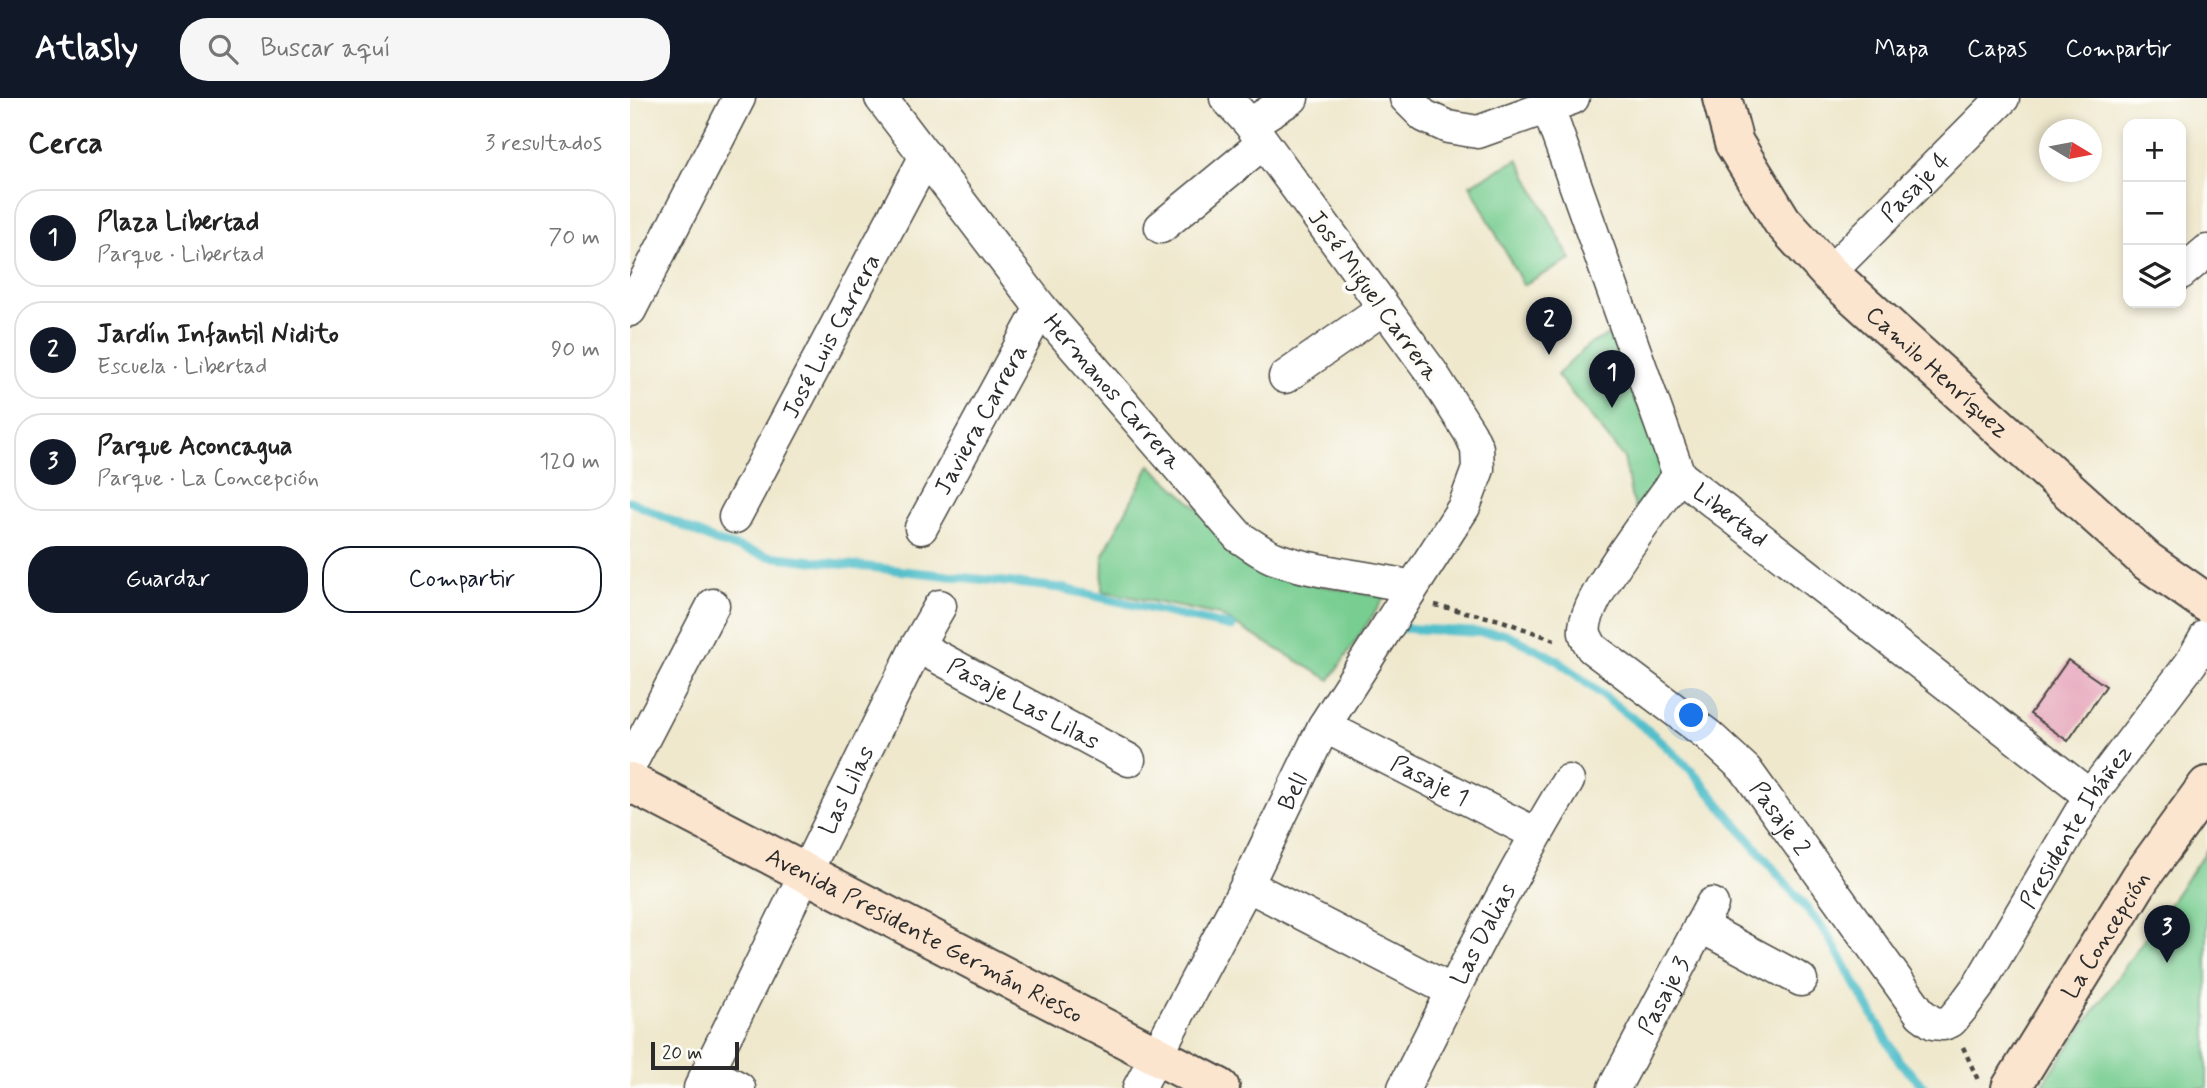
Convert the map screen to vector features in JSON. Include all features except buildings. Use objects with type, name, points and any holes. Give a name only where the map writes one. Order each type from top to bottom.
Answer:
[{"type":"street","points":[[630,310],[739,98]]},
{"type":"street","name":"Hermanos Carrera","points":[[881,98],[1041,308],[1239,537],[1274,559],[1412,587]]},
{"type":"street","name":"José Miguel Carrera","points":[[1226,98],[1256,134],[1432,373],[1470,433],[1477,448],[1478,468],[1464,507]]},
{"type":"street","points":[[1161,226],[1292,98]]},
{"type":"street","name":"Libertad","points":[[1406,98],[1424,116],[1448,127],[1478,132],[1561,103],[1679,475],[2090,796]]},
{"type":"street","name":"Camilo Henríquez","points":[[1722,98],[1734,143],[1782,221],[1829,273],[2147,561],[2207,603]]},
{"type":"street","name":"Pasaje 4","points":[[1829,273],[2003,98]]},
{"type":"street","name":"José Luis Carrera","points":[[735,517],[926,156]]},
{"type":"street","points":[[2186,269],[2207,251]]},
{"type":"street","name":"Javiera Carrera","points":[[920,528],[1041,308]]},
{"type":"street","points":[[1285,377],[1384,309]]},
{"type":"street","points":[[1585,632],[1588,613],[1600,589],[1679,475]]},
{"type":"street","name":"Bell","points":[[1148,1072],[1247,885],[1324,726],[1464,507]]},
{"type":"street","points":[[630,765],[713,605]]},
{"type":"street","name":"Las Lilas","points":[[705,1080],[917,646],[940,606]]},
{"type":"street","name":"Pasaje 2","points":[[1585,632],[1592,648],[1708,734],[1746,770],[1921,1014],[1933,1023],[1944,1024],[1951,1021]]},
{"type":"street","name":"Presidente Ibáñez","points":[[1951,1021],[1979,985],[2090,796],[2192,663],[2207,635]]},
{"type":"street","name":"Pasaje Las Lilas","points":[[917,646],[1129,760]]},
{"type":"street","name":"Pasaje 1","points":[[1324,726],[1536,834]]},
{"type":"street","name":"Las Dalias","points":[[1404,1088],[1452,991],[1536,834],[1568,781]]},
{"type":"street","name":"Avenida Presidente Germán Riesco","points":[[630,782],[805,873],[1148,1072],[1220,1088]]},
{"type":"street","name":"La Concepción","points":[[2011,1088],[2141,877],[2207,786]]},
{"type":"street","points":[[1247,885],[1452,991]]},
{"type":"street","name":"Pasaje 3","points":[[1614,1088],[1706,915],[1801,980]]},
{"type":"street","points":[[705,1080],[739,1088]]},
{"type":"path","points":[[1412,587],[1436,606],[1500,620],[1565,644],[1585,632]]},
{"type":"path","points":[[1951,1021],[1982,1088]]},
{"type":"green space","points":[[1518,159],[1571,260],[1523,285],[1470,185]]},
{"type":"green space","points":[[1612,333],[1665,475],[1638,514],[1631,495],[1624,458],[1557,375],[1588,345]]},
{"type":"green space","points":[[1150,465],[1273,577],[1385,597],[1330,680],[1219,615],[1102,591],[1103,555]]},
{"type":"green space","points":[[2207,850],[2207,1088],[2041,1088],[2049,1075]]},
{"type":"waterway","points":[[630,501],[715,541],[768,556],[1060,588],[1232,627]]},
{"type":"waterway","points":[[1400,628],[1506,634],[1557,660],[1654,735],[1691,770],[1826,932],[1899,1061],[1925,1088]]},
{"type":"place","name":"Jardín Infantil Nidito","points":[[1549,355]]},
{"type":"place","name":"Plaza Libertad","points":[[1612,408]]},
{"type":"place","name":"Parque Aconcagua","points":[[2167,963]]}]
